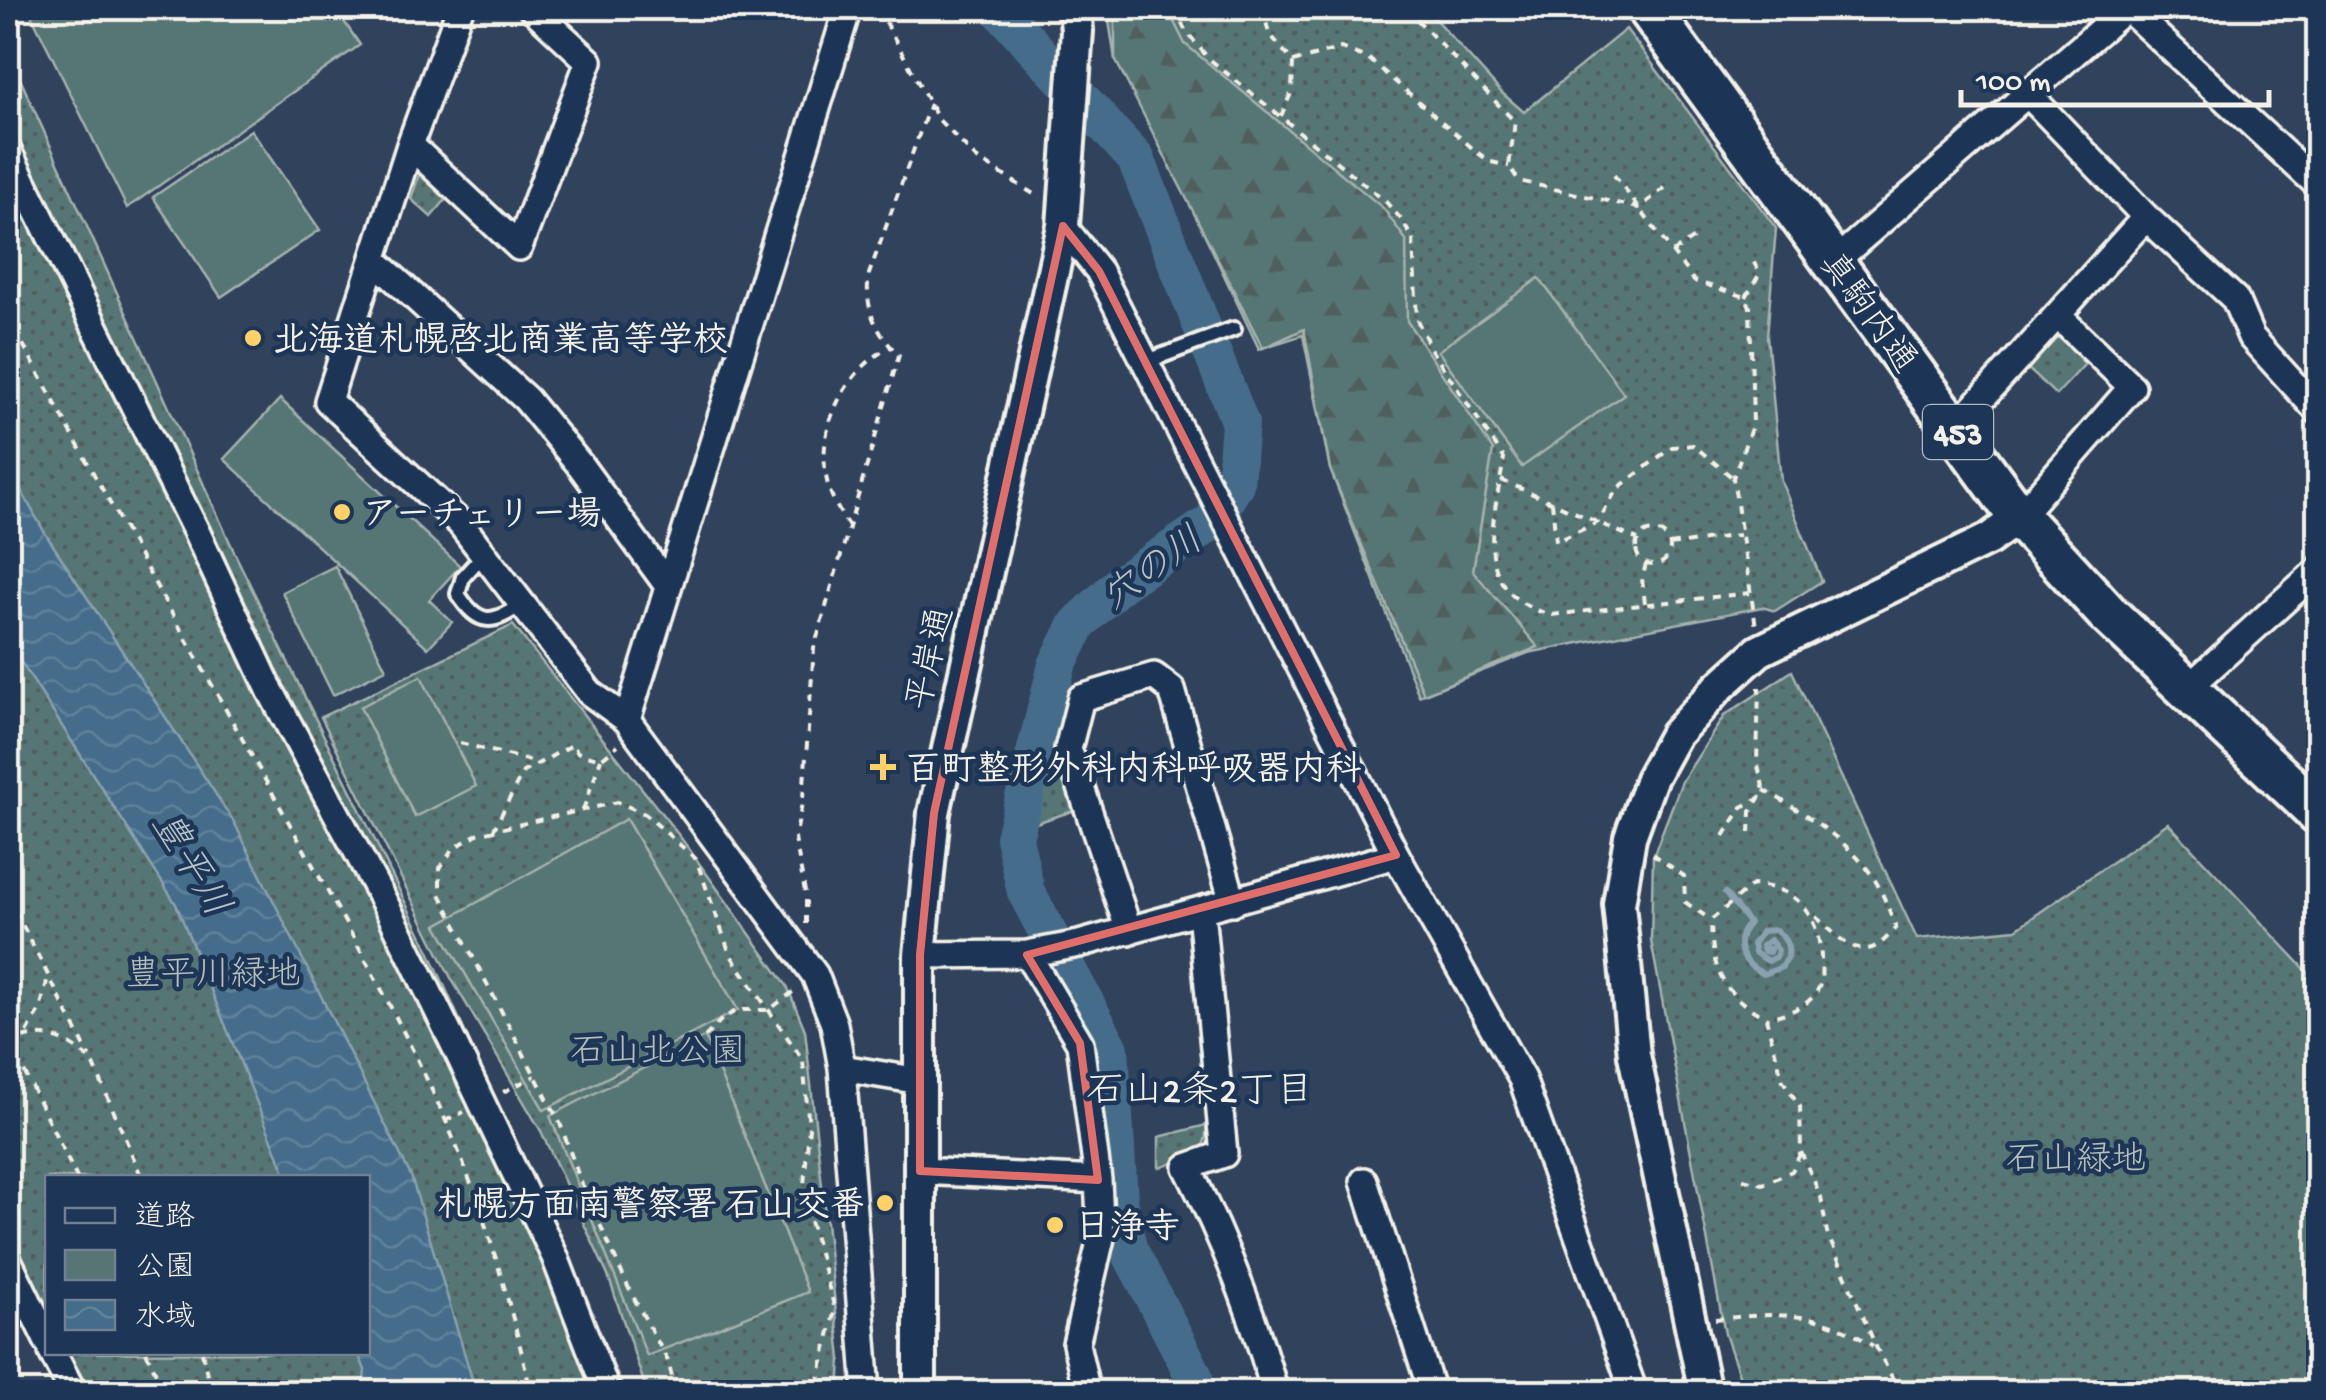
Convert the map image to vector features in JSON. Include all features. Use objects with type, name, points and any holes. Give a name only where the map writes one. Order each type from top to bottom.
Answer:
[{"type":"highway","name":"真駒内通","points":[[1648,8],[2018,517],[2108,614],[2318,813]]},
{"type":"street","points":[[460,8],[410,145],[328,401],[460,524],[590,693],[631,725],[816,975],[834,1024],[842,1068],[867,1392]]},
{"type":"street","points":[[410,145],[519,247],[589,61],[532,8]]},
{"type":"street","points":[[631,725],[668,586],[848,8]]},
{"type":"street","name":"平岸通","points":[[920,1392],[920,955],[934,814],[1064,226],[1076,31],[1074,8]]},
{"type":"street","points":[[1834,262],[2126,8],[2318,185]]},
{"type":"street","points":[[2028,93],[2146,217],[2235,299],[2251,336],[2318,411]]},
{"type":"street","points":[[8,151],[270,690],[413,960],[555,1257],[607,1392]]},
{"type":"street","points":[[1955,428],[2146,217]]},
{"type":"street","points":[[1064,226],[1098,272],[1396,855],[1522,1078],[1634,1392]]},
{"type":"street","points":[[374,260],[526,399],[580,465],[668,586]]},
{"type":"street","points":[[1706,1392],[1634,1055],[1619,904],[1630,836],[1651,778],[1675,735],[1718,687],[1759,651],[1989,539],[2018,517],[2132,387],[2057,316]]},
{"type":"street","points":[[2188,688],[2318,570]]},
{"type":"street","points":[[1129,931],[1068,749],[1081,698],[1154,676],[1172,690],[1233,902]]},
{"type":"street","points":[[920,955],[1034,953],[1079,944],[1396,855]]},
{"type":"street","points":[[1202,911],[1224,1154],[1187,1168],[1219,1231],[1262,1344],[1275,1392]]},
{"type":"street","points":[[1034,953],[1080,1043],[1098,1180],[1101,1238],[1076,1344],[1087,1392]]},
{"type":"street","points":[[842,1068],[920,1081]]},
{"type":"street","points":[[920,1171],[1098,1180]]},
{"type":"street","points":[[1364,1181],[1432,1392]]},
{"type":"street","points":[[8,1260],[45,1336]]},
{"type":"street","points":[[54,1355],[73,1392]]},
{"type":"lane","points":[[1145,362],[1234,329]]},
{"type":"lane","points":[[484,554],[463,577],[458,594],[467,608],[482,619],[500,618],[522,604]]},
{"type":"path","points":[[878,8],[938,119],[976,158],[1044,200]]},
{"type":"path","points":[[1174,8],[1185,30],[1208,58],[1386,202],[1413,239],[1417,320],[1432,351],[1504,458],[1490,546],[1497,576],[1526,608],[1551,615],[1750,592]]},
{"type":"path","points":[[1262,8],[1269,33],[1293,62],[1292,91],[1281,116]]},
{"type":"path","points":[[1406,8],[1515,122],[1509,166],[1519,181],[1639,208]]},
{"type":"path","points":[[1293,62],[1340,48],[1369,59],[1478,153],[1491,162],[1509,166]]},
{"type":"path","points":[[797,952],[808,918],[795,839],[802,809],[814,648],[898,356],[872,319],[866,294],[869,274],[930,104]]},
{"type":"path","points":[[1614,175],[1694,281],[1746,297]]},
{"type":"path","points":[[1639,208],[1666,187]]},
{"type":"path","points":[[1673,252],[1697,236]]},
{"type":"path","points":[[1746,297],[1760,272],[1750,256]]},
{"type":"path","points":[[1746,297],[1750,307],[1754,422],[1733,478],[1759,651],[1757,762],[1764,790],[1751,812],[1750,833]]},
{"type":"path","points":[[8,316],[85,462],[394,1010],[446,1121],[482,1214],[531,1392]]},
{"type":"path","points":[[850,528],[828,488],[825,470],[831,419],[853,374],[868,358],[890,347]]},
{"type":"path","points":[[1552,502],[1556,542],[1598,522],[1617,489],[1672,446],[1693,445],[1733,478]]},
{"type":"path","points":[[1500,480],[1638,540]]},
{"type":"path","points":[[1653,531],[1664,535],[1670,545],[1668,555],[1662,563],[1646,564],[1636,552],[1638,540],[1653,531]]},
{"type":"path","points":[[1670,545],[1742,534]]},
{"type":"path","points":[[1645,604],[1642,578],[1646,564]]},
{"type":"path","points":[[583,810],[601,760],[631,725]]},
{"type":"path","points":[[460,742],[538,764]]},
{"type":"path","points":[[493,831],[524,772],[574,744],[577,752],[601,760]]},
{"type":"path","points":[[1764,790],[1800,810],[1849,849],[1874,878],[1896,926],[1885,942],[1868,951],[1854,950],[1775,886],[1752,885],[1711,920],[1711,944],[1718,972],[1739,1003],[1766,1018],[1783,1082],[1800,1106],[1801,1152],[1821,1197],[1826,1233],[1900,1392]]},
{"type":"path","points":[[1724,836],[1742,807],[1759,798]]},
{"type":"path","points":[[676,1392],[668,1361],[630,1292],[560,1123],[440,894],[440,868],[453,850],[477,834],[618,802],[645,814],[696,860],[730,954],[803,1060],[809,1128],[803,1196],[835,1309],[816,1392]]},
{"type":"path","points":[[1630,836],[1684,876],[1685,902],[1711,920]]},
{"type":"path","points":[[8,897],[94,1066],[141,1175]]},
{"type":"path","points":[[1766,1018],[1805,1004],[1819,987],[1820,949],[1808,911]]},
{"type":"path","points":[[705,1036],[722,1018],[738,1010],[769,1010],[816,975]]},
{"type":"path","points":[[25,1035],[40,1010],[48,977]]},
{"type":"path","points":[[74,1175],[8,1042],[25,1035],[48,1034],[83,1052],[94,1066]]},
{"type":"path","points":[[1743,1179],[1763,1184],[1792,1171],[1801,1152]]},
{"type":"path","points":[[1690,1321],[1798,1315],[1845,1328],[1877,1349]]},
{"type":"path","points":[[147,1355],[165,1392]]},
{"type":"path","points":[[203,1355],[212,1392]]},
{"type":"path","points":[[2026,1392],[2045,1381],[2045,1392]]},
{"type":"highlighted area","points":[[1063,226],[1099,271],[1396,855],[1027,955],[1080,1043],[1098,1180],[920,1171],[920,955],[934,813]]},
{"type":"green space","points":[[28,8],[335,8],[360,45],[127,208]]},
{"type":"green space","points":[[1107,8],[1425,8],[1524,112],[1626,29],[1776,228],[1767,336],[1781,481],[1822,581],[1775,611],[1762,607],[1528,653],[1419,696],[1330,469],[1303,335],[1259,349],[1168,157],[1115,59]]},
{"type":"green space","points":[[1115,8],[1167,8],[1185,44],[1383,208],[1406,240],[1407,321],[1493,450],[1473,571],[1538,647],[1424,694],[1330,469],[1304,329],[1263,348],[1115,59]]},
{"type":"green space","name":"豊平川緑地","points":[[8,52],[237,558],[429,951],[625,1392],[80,1392],[62,1355],[370,1355],[370,1175],[45,1175],[45,1320],[8,1240]]},
{"type":"green space","points":[[251,130],[320,230],[221,297],[153,197]]},
{"type":"green space","points":[[420,172],[448,197],[431,217],[411,199]]},
{"type":"green space","points":[[1539,278],[1624,394],[1522,467],[1438,351]]},
{"type":"green space","points":[[2054,332],[2085,364],[2056,395],[2024,365]]},
{"type":"green space","name":"アーチェリー場","points":[[280,399],[460,566],[429,600],[452,622],[428,648],[224,459]]},
{"type":"green space","points":[[335,566],[386,669],[333,695],[282,592]]},
{"type":"green space","name":"石山北公園","points":[[513,625],[681,838],[787,986],[805,1030],[841,1359],[839,1392],[647,1392],[609,1278],[541,1131],[451,978],[321,717]]},
{"type":"green space","name":"石山緑地","points":[[1792,671],[1917,939],[2016,929],[2168,823],[2318,983],[2318,1392],[1745,1392],[1725,1334],[1651,941],[1653,856],[1682,781],[1724,716]]},
{"type":"green space","points":[[421,676],[476,786],[415,817],[360,707]]},
{"type":"green space","points":[[1059,758],[1076,810],[1033,824],[1049,760]]},
{"type":"green space","points":[[626,819],[738,1010],[544,1110],[437,925]]},
{"type":"green space","points":[[705,1037],[808,1292],[647,1356],[550,1116]]},
{"type":"green space","points":[[1206,1125],[1200,1150],[1187,1159],[1159,1168],[1159,1137]]},
{"type":"water","name":"豊平川","points":[[8,467],[45,533],[234,822],[411,1176],[476,1392],[363,1392],[365,1370],[359,1355],[370,1355],[370,1175],[286,1175],[176,904],[8,642]]},
{"type":"waterway","name":"穴の川","points":[[998,8],[1136,159],[1240,423],[1235,484],[1212,522],[1120,584],[1078,624],[1057,665],[1014,838],[1026,892],[1110,1049],[1119,1200],[1128,1248],[1194,1377],[1194,1392]]},
{"type":"waterway","points":[[1725,893],[1749,923],[1741,938],[1741,952],[1750,965],[1764,974],[1782,967],[1788,952],[1787,943],[1776,930],[1762,931],[1753,944],[1755,953],[1768,961],[1776,957],[1778,950],[1770,940],[1762,946],[1769,952],[1767,949]]},
{"type":"place","name":"北海道札幌啓北商業高等学校","points":[[253,338]]},
{"type":"place","name":"アーチェリー場","points":[[342,512]]},
{"type":"place","name":"百町整形外科内科呼吸器内科","points":[[883,767]]},
{"type":"place","name":"札幌方面南警察署 石山交番","points":[[885,1203]]},
{"type":"place","name":"日浄寺","points":[[1055,1225]]},
{"type":"district","name":"石山2条2丁目","points":[[1200,1088]]}]
